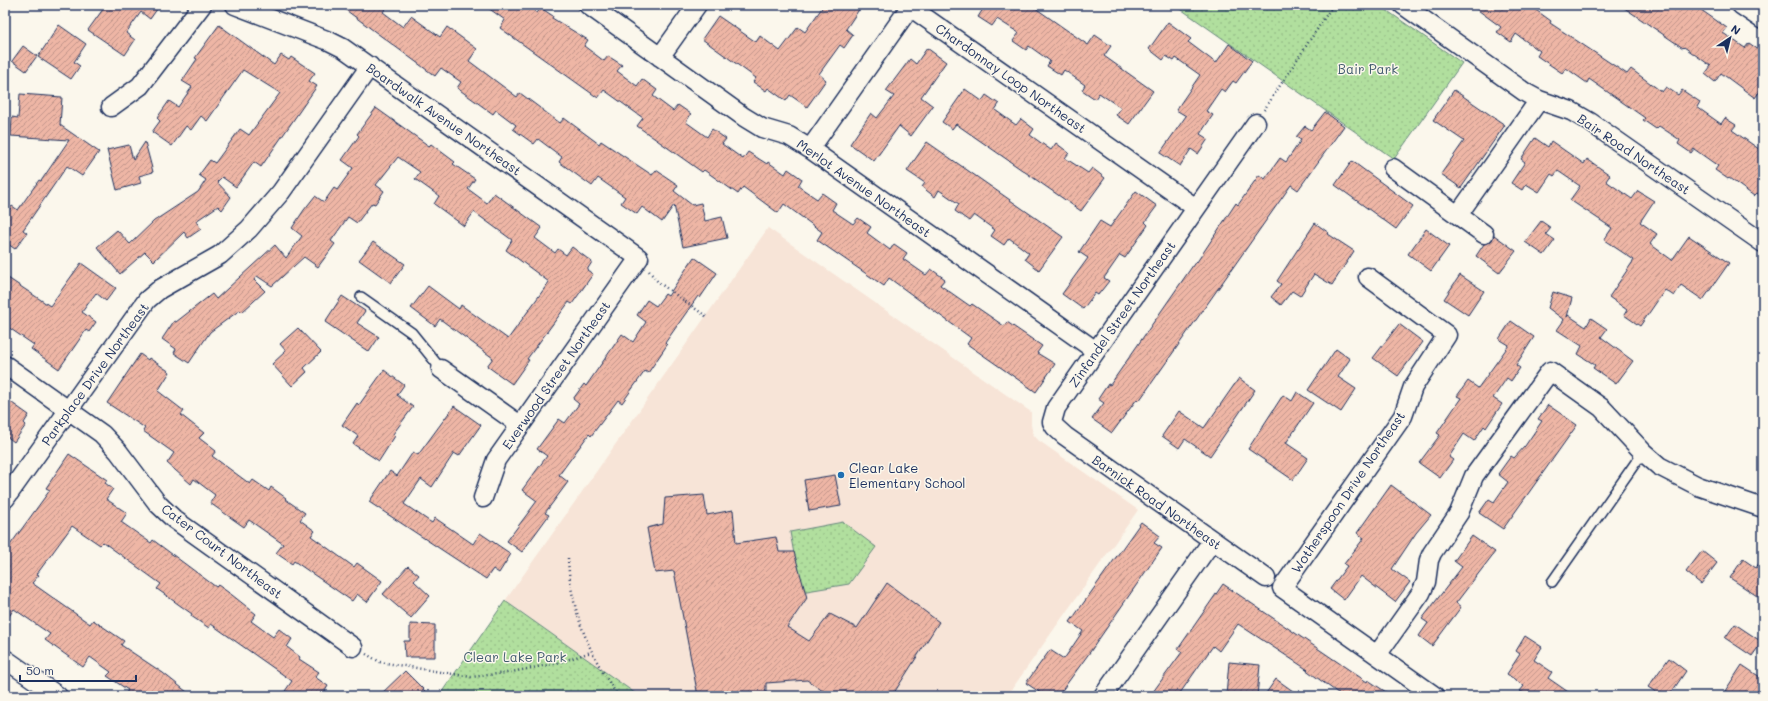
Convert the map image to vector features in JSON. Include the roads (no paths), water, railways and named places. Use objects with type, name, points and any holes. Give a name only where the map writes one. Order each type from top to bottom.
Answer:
[{"type":"street","points":[[111,106],[140,86],[202,5]]},
{"type":"street","name":"Boardwalk Avenue Northeast","points":[[235,5],[344,48],[639,258]]},
{"type":"street","name":"Merlot Avenue Northeast","points":[[588,5],[744,117],[762,128],[789,136],[810,149],[1096,351]]},
{"type":"street","points":[[660,57],[697,5]]},
{"type":"street","name":"Bair Road Northeast","points":[[1403,5],[1539,100],[1571,112],[1590,122],[1763,243]]},
{"type":"street","points":[[1742,5],[1763,20]]},
{"type":"street","name":"Chardonnay Loop Northeast","points":[[810,149],[910,6],[1196,208]]},
{"type":"street","name":"Parkplace Drive Northeast","points":[[5,499],[67,410],[147,300],[160,288],[214,258],[233,244],[268,209],[370,66]]},
{"type":"street","points":[[1458,216],[1539,100]]},
{"type":"street","name":"Zinfandel Street Northeast","points":[[1052,422],[1056,408],[1256,123]]},
{"type":"street","points":[[1393,168],[1484,234]]},
{"type":"street","name":"Everwood Street Northeast","points":[[484,498],[496,460],[639,258]]},
{"type":"street","name":"Wotherspoon Drive Northeast","points":[[1368,277],[1447,335],[1413,387],[1403,416],[1282,588],[1377,655]]},
{"type":"street","name":"Cater Court Northeast","points":[[5,365],[102,434],[118,451],[158,504],[175,520],[353,647]]},
{"type":"street","points":[[441,369],[520,425]]},
{"type":"street","points":[[1435,696],[1377,655],[1421,593],[1426,582],[1429,560],[1432,552],[1462,508],[1474,476],[1550,371],[1602,408],[1643,452],[1659,466],[1698,486],[1763,508]]},
{"type":"street","name":"Barnick Road Northeast","points":[[1052,422],[1055,427],[1065,436],[1266,578]]},
{"type":"street","points":[[1103,696],[1212,541]]},
{"type":"street","points":[[5,659],[58,696]]},
{"type":"lane","points":[[361,297],[412,333],[441,369]]},
{"type":"lane","points":[[1552,582],[1643,452]]},
{"type":"place","name":"Clear Lake Elementary School","points":[[841,475]]},
{"type":"park label","name":"Bair Park","points":[[1368,69]]},
{"type":"park label","name":"Clear Lake Park","points":[[515,657]]}]
